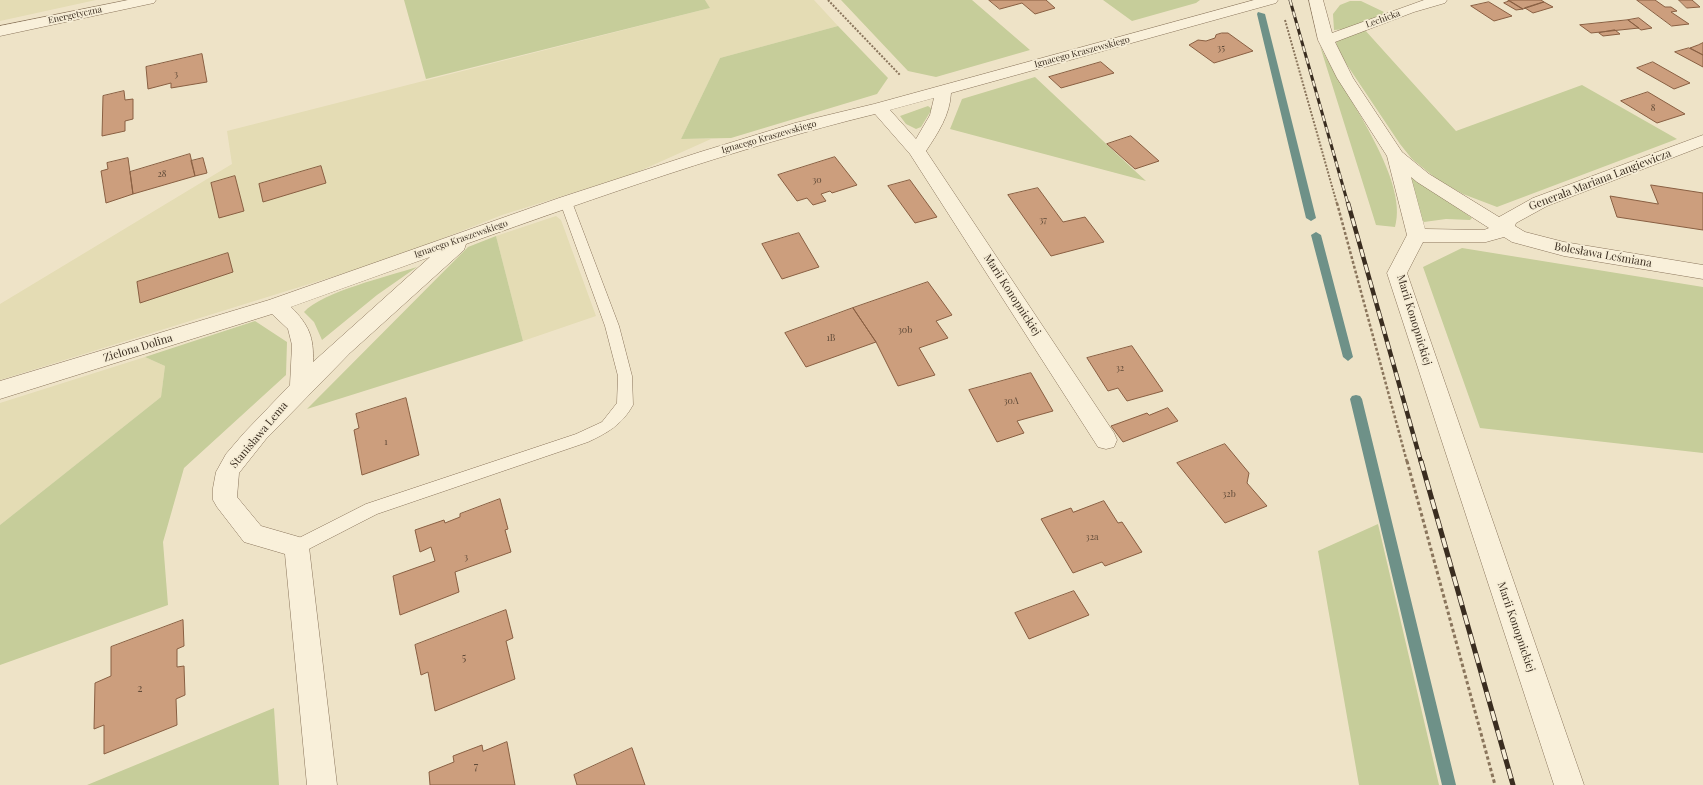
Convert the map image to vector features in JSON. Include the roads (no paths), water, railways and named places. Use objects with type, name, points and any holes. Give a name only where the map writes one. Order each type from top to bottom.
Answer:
[{"type":"street","name":"Energetyczna","points":[[0,31],[149,0]]},
{"type":"street","name":"Ignacego Kraszewskiego","points":[[276,305],[566,202],[706,156],[801,127],[921,97],[1238,4],[1271,0]]},
{"type":"street","points":[[1316,0],[1326,40],[1345,78],[1396,156],[1423,178],[1505,229]]},
{"type":"street","name":"Lechicka","points":[[1326,40],[1409,9],[1440,0]]},
{"type":"street","points":[[917,151],[932,129],[943,103],[943,90]]},
{"type":"street","name":"Marii Konopnickiej","points":[[879,108],[917,151],[1106,440]]},
{"type":"street","name":"Generała Mariana Langiewicza","points":[[1505,229],[1507,220],[1540,202],[1703,140]]},
{"type":"street","points":[[1396,156],[1416,235],[1486,236],[1505,229]]},
{"type":"street","name":"Bolesława Leśmiana","points":[[1505,229],[1519,237],[1564,249],[1703,272]]},
{"type":"street","name":"Marii Konopnickiej","points":[[1416,235],[1397,273],[1569,785]]},
{"type":"street","name":"Stanisława Lema","points":[[297,547],[253,534],[225,500],[225,480],[230,467],[255,436],[301,387],[380,312],[466,238]]},
{"type":"street","points":[[276,305],[297,326],[303,345],[301,387]]},
{"type":"street","name":"Zielona Dolina","points":[[0,390],[276,305]]},
{"type":"street","points":[[297,547],[322,785]]},
{"type":"lane","points":[[297,547],[372,509],[582,438],[607,426],[625,405],[625,376],[612,326],[566,202]]},
{"type":"waterway","points":[[1261,14],[1311,218]]},
{"type":"waterway","points":[[1316,235],[1348,357]]},
{"type":"waterway","points":[[1356,399],[1449,785]]},
{"type":"railway","points":[[1290,0],[1348,204]]},
{"type":"railway","points":[[1348,203],[1421,462]]},
{"type":"railway","points":[[1421,461],[1513,785]]}]
